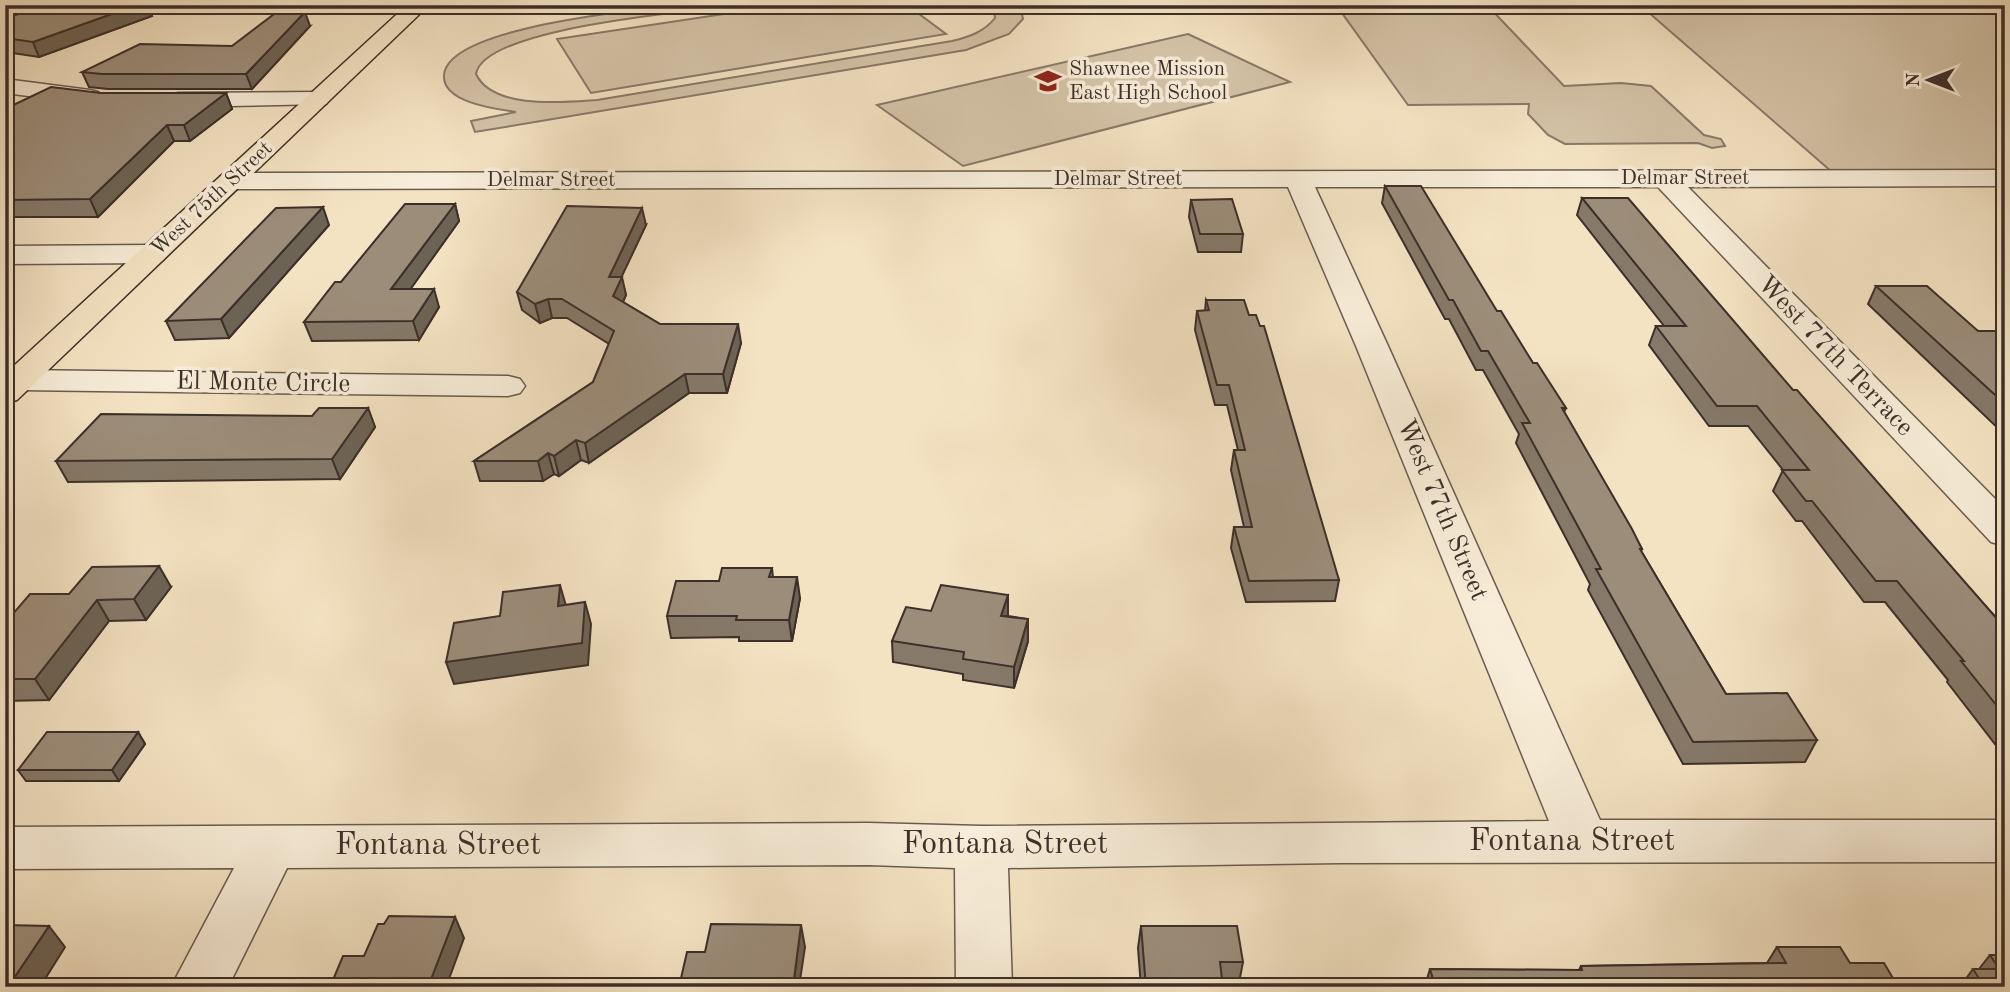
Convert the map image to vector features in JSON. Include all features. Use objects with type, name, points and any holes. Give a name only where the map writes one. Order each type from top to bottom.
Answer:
[{"type":"main road","name":"West 75th Street","points":[[12,387],[419,5]]},
{"type":"street","points":[[5,86],[108,99]]},
{"type":"street","points":[[156,100],[318,99]]},
{"type":"street","name":"West 77th Terrace","points":[[1665,178],[2005,533]]},
{"type":"street","name":"Delmar Street","points":[[231,180],[2005,178]]},
{"type":"street","name":"West 77th Street","points":[[1298,180],[1372,346],[1583,841]]},
{"type":"street","points":[[5,254],[153,254]]},
{"type":"street","name":"El Monte Circle","points":[[12,387],[508,386]]},
{"type":"street","name":"Fontana Street","points":[[5,848],[271,849],[364,845],[869,844],[981,847],[1583,841],[2005,841]]},
{"type":"street","points":[[981,847],[984,987]]},
{"type":"street","points":[[199,987],[271,849]]},
{"type":"shaded area","points":[[673,5],[735,5],[592,24],[550,33],[514,44],[488,58],[476,74],[485,86],[513,99],[549,102],[597,100],[952,41],[970,36],[986,27],[995,18],[993,5],[1020,5],[1023,19],[1009,34],[966,50],[475,132],[471,121],[516,112],[472,103],[452,93],[446,85],[444,76],[453,59],[475,45],[545,24]]},
{"type":"shaded area","points":[[784,5],[907,5],[946,34],[591,93],[557,39]]},
{"type":"shaded area","points":[[1316,5],[1487,5],[1564,86],[1621,83],[1651,86],[1704,135],[1721,139],[1725,146],[1712,148],[1698,143],[1565,144],[1548,135],[1528,114],[1529,104],[1408,105],[1339,9]]},
{"type":"shaded area","points":[[1640,5],[2005,5],[2005,172],[1832,172]]},
{"type":"shaded area","points":[[1188,34],[1290,82],[963,166],[877,105]]},
{"type":"building","points":[[50,5],[137,5],[33,42],[5,38],[5,18]]},
{"type":"building","points":[[286,5],[299,5],[305,12],[246,74],[82,72],[140,44],[232,46]]},
{"type":"building","points":[[51,87],[101,93],[226,93],[184,125],[167,125],[90,199],[5,200],[5,109]]},
{"type":"building","points":[[1385,186],[1421,186],[1497,311],[1501,311],[1533,363],[1537,363],[1566,408],[1562,408],[1632,529],[1640,549],[1726,694],[1787,693],[1817,740],[1693,742],[1596,569],[1601,569],[1522,423],[1530,423],[1488,351],[1481,351],[1453,300],[1449,300]]},
{"type":"building","points":[[1582,198],[1628,198],[1793,390],[1797,390],[2005,628],[2005,716],[1961,661],[1964,661],[1897,581],[1876,581],[1812,501],[1806,501],[1782,470],[1809,470],[1757,406],[1717,406],[1656,326],[1686,326]]},
{"type":"building","points":[[1232,199],[1243,234],[1200,234],[1191,200]]},
{"type":"building","points":[[405,204],[455,204],[391,289],[434,289],[413,321],[304,322],[335,282],[341,282]]},
{"type":"building","points":[[567,206],[642,208],[609,277],[622,277],[613,296],[660,324],[738,324],[723,374],[685,374],[585,443],[576,440],[554,456],[548,453],[538,461],[474,461],[593,382],[614,331],[562,299],[548,299],[535,304],[517,292]]},
{"type":"building","points":[[323,207],[221,319],[166,321],[276,208]]},
{"type":"building","points":[[1876,286],[1927,286],[1978,331],[1997,331],[2005,338],[2005,404]]},
{"type":"building","points":[[1206,300],[1244,300],[1249,315],[1256,315],[1260,326],[1264,326],[1339,580],[1249,581],[1234,527],[1252,527],[1234,450],[1245,450],[1229,385],[1217,385],[1197,311],[1209,310]]},
{"type":"building","points":[[319,408],[368,408],[332,459],[56,461],[101,414],[312,416]]},
{"type":"building","points":[[159,566],[134,599],[97,600],[35,679],[5,679],[5,623],[30,594],[69,594],[92,567]]},
{"type":"building","points":[[722,568],[772,568],[769,577],[797,577],[789,620],[736,620],[737,616],[667,616],[676,581],[719,581]]},
{"type":"building","points":[[560,585],[558,606],[585,602],[582,643],[446,662],[454,623],[500,616],[503,592]]},
{"type":"building","points":[[941,585],[1008,595],[1001,616],[1028,619],[1014,667],[963,659],[964,652],[892,641],[906,607],[931,611]]},
{"type":"building","points":[[47,732],[138,732],[112,770],[18,770]]},
{"type":"building","points":[[389,916],[455,917],[428,987],[330,987],[343,956],[364,956],[378,924],[384,924]]},
{"type":"building","points":[[711,924],[801,925],[793,987],[679,987],[687,952],[705,952]]},
{"type":"building","points":[[5,925],[49,926],[8,987],[5,987]]},
{"type":"building","points":[[1141,926],[1237,926],[1243,962],[1220,962],[1223,987],[1146,987]]},
{"type":"building","points":[[1777,947],[1840,947],[1850,963],[1884,963],[1894,980],[1980,980],[1973,969],[1999,969],[1990,955],[2005,955],[2005,987],[1405,987],[1403,978],[1433,979],[1430,969],[1582,970],[1581,966],[1786,963]]},
{"type":"place","name":"Shawnee Mission East High School","points":[[1048,81]]}]
